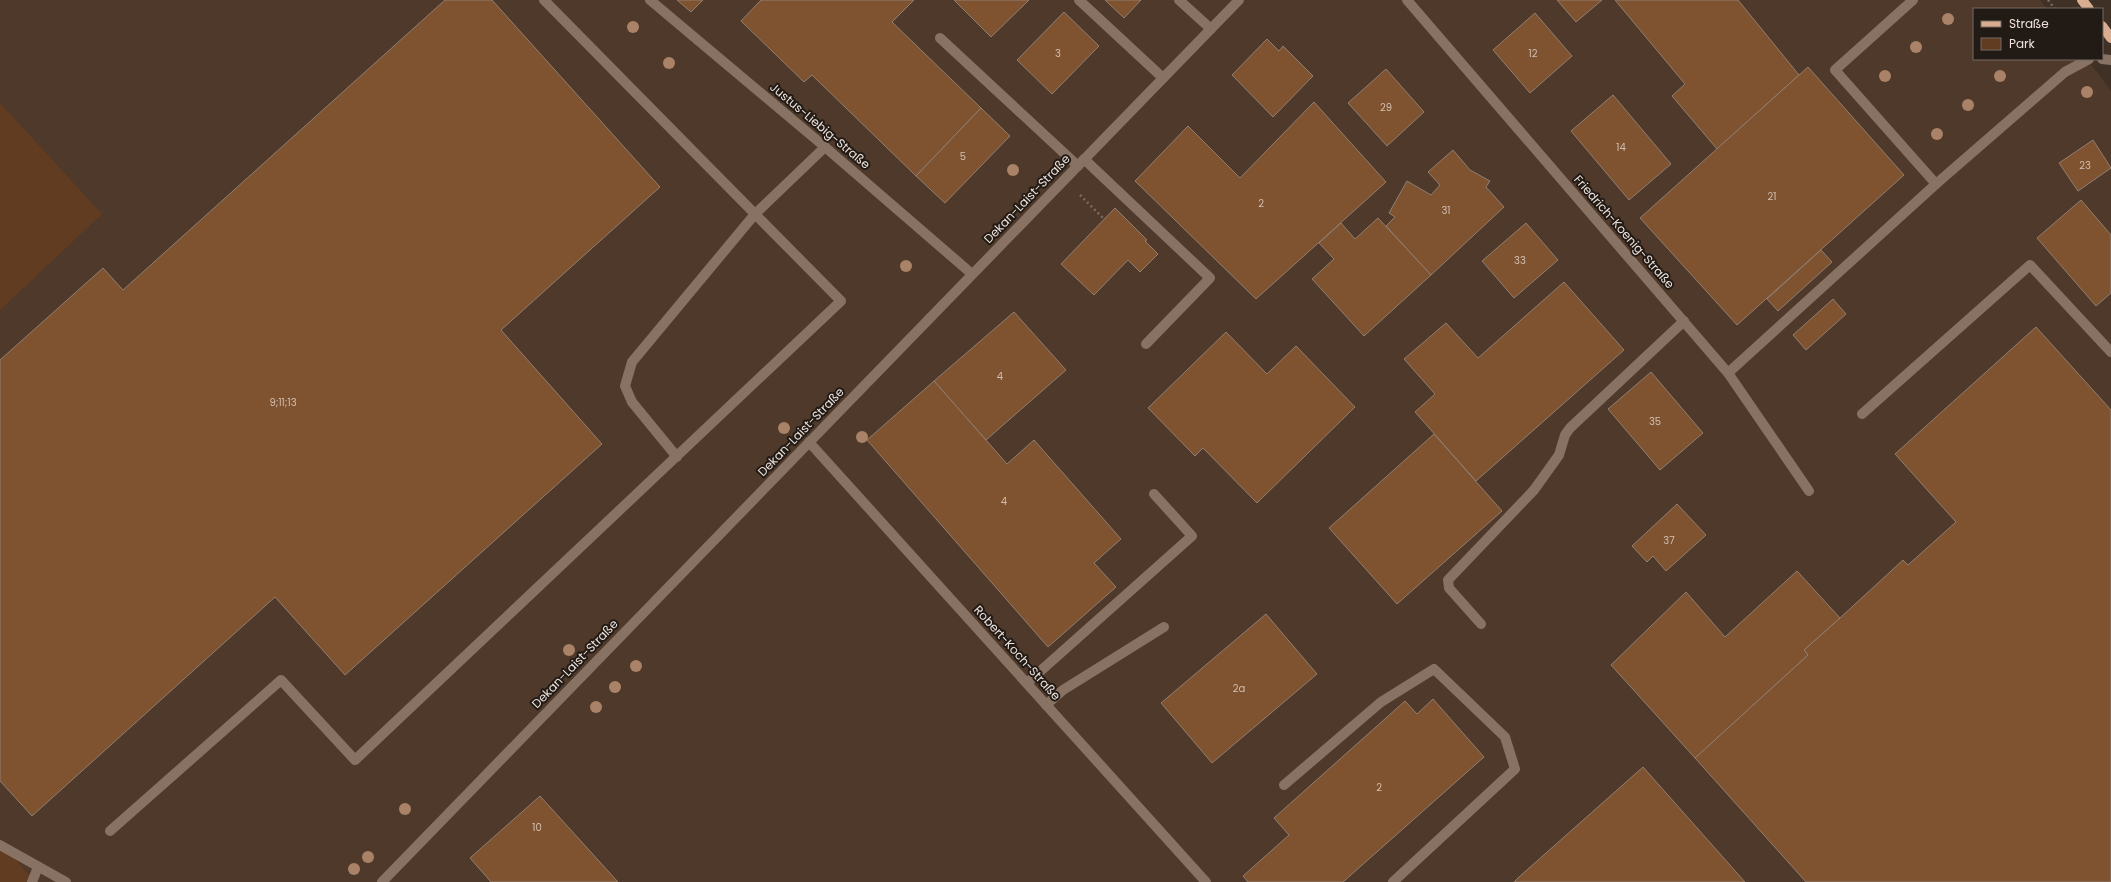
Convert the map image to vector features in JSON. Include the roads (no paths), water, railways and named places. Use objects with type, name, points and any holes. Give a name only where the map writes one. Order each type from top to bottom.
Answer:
[{"type":"main road","points":[[2082,0],[2088,8]]},
{"type":"main road","points":[[2103,27],[2111,38]]},
{"type":"street","points":[[110,831],[281,680],[355,760],[841,302],[544,0]]},
{"type":"street","name":"Justus-Liebig-Straße","points":[[650,0],[825,147],[972,274]]},
{"type":"street","points":[[1080,0],[1164,78]]},
{"type":"street","points":[[1179,0],[1211,29]]},
{"type":"street","name":"Dekan-Laist-Straße","points":[[382,882],[1239,0]]},
{"type":"street","name":"Friedrich-Koenig-Straße","points":[[1407,0],[1728,373],[1809,491]]},
{"type":"street","points":[[1913,0],[1835,70],[1936,184]]},
{"type":"street","points":[[940,38],[1210,278],[1146,344]]},
{"type":"street","points":[[1728,373],[1936,184],[2065,72],[2087,60]]},
{"type":"street","points":[[677,457],[632,402],[625,386],[632,362],[754,214],[825,147]]},
{"type":"street","points":[[1862,414],[2030,265],[2111,352]]},
{"type":"street","points":[[1481,624],[1449,588],[1448,580],[1534,490],[1559,455],[1565,435],[1570,428],[1684,321]]},
{"type":"street","name":"Robert-Koch-Straße","points":[[809,442],[1206,882]]},
{"type":"street","points":[[1027,683],[1192,536],[1154,494]]},
{"type":"street","points":[[1046,705],[1063,690],[1164,627]]},
{"type":"street","points":[[1284,785],[1382,702],[1434,668],[1504,737],[1515,769],[1393,882]]},
{"type":"street","points":[[0,845],[66,882]]},
{"type":"street","points":[[32,882],[38,867]]}]
